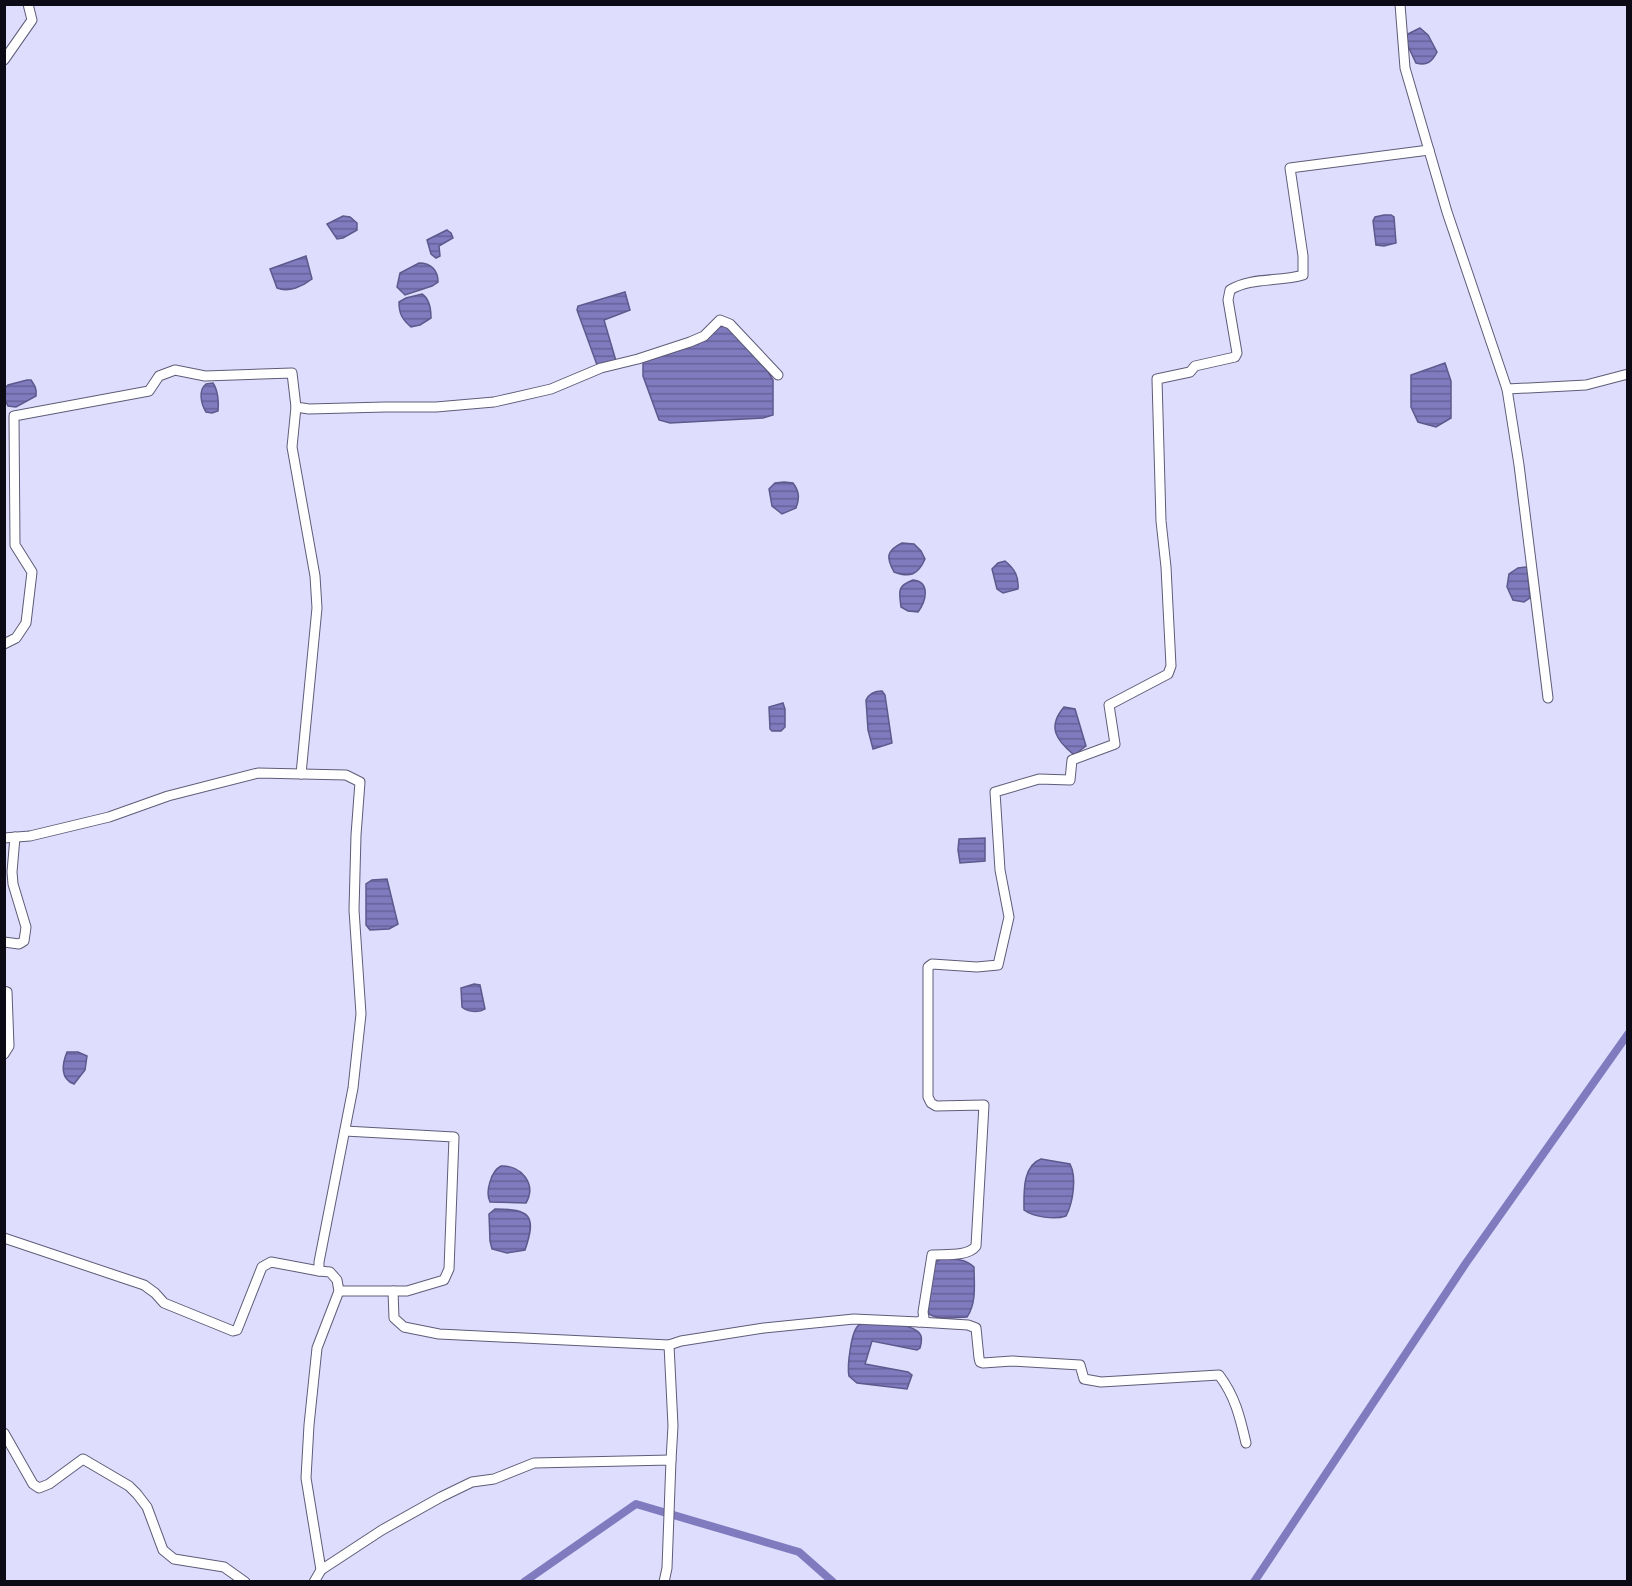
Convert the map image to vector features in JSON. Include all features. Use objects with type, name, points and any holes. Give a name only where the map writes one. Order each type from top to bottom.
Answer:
[{"type":"street","points":[[4,60],[32,20],[28,4]]},
{"type":"street","points":[[1400,4],[1405,68],[1447,212],[1507,389],[1519,465],[1548,698]]},
{"type":"street","points":[[919,1322],[924,1318],[922,1312],[932,1255],[966,1253],[973,1251],[976,1246],[984,1105],[936,1106],[928,1097],[928,967],[932,964],[998,966],[1009,917],[1000,870],[996,792],[1039,779],[1070,780],[1072,760],[1115,744],[1109,705],[1168,674],[1171,666],[1167,567],[1161,521],[1157,379],[1190,372],[1195,366],[1234,357],[1237,353],[1228,300],[1230,290],[1257,282],[1303,275],[1303,256],[1290,168],[1429,150]]},
{"type":"street","points":[[296,407],[309,409],[385,406],[436,407],[494,402],[551,389],[601,368],[690,342],[704,336],[720,320],[730,324],[778,375]]},
{"type":"street","points":[[4,644],[16,638],[26,623],[32,572],[15,545],[9,415],[149,391],[159,376],[175,370],[205,376],[292,373],[296,407],[292,447],[315,576],[317,608],[301,774]]},
{"type":"street","points":[[1507,389],[1586,386],[1628,374]]},
{"type":"street","points":[[4,838],[30,836],[109,817],[168,796],[258,773],[346,775],[360,782],[354,910],[360,1014],[353,1088],[319,1271]]},
{"type":"street","points":[[4,942],[19,944],[24,941],[26,927],[13,884],[15,837]]},
{"type":"street","points":[[4,991],[7,992],[9,1046],[4,1054]]},
{"type":"street","points":[[339,1291],[407,1291],[444,1280],[449,1269],[454,1137],[345,1131]]},
{"type":"street","points":[[4,1238],[144,1285],[164,1304],[233,1331],[237,1330],[262,1267],[271,1262],[330,1272],[337,1280],[339,1291],[317,1348],[306,1478],[321,1570]]},
{"type":"street","points":[[393,1291],[394,1318],[404,1327],[439,1334],[669,1345],[681,1341],[764,1328],[854,1319],[968,1325],[976,1328],[979,1358],[983,1363],[1012,1361],[1080,1365],[1084,1379],[1101,1382],[1219,1375],[1228,1386],[1238,1407],[1246,1443]]},
{"type":"street","points":[[664,1581],[667,1568],[672,1460],[669,1345]]},
{"type":"street","points":[[4,1433],[33,1484],[39,1488],[49,1485],[83,1459],[129,1486],[137,1494],[147,1507],[163,1550],[169,1557],[224,1567],[245,1581]]},
{"type":"street","points":[[314,1581],[321,1570],[382,1530],[472,1482],[494,1479],[534,1463],[672,1460]]},
{"type":"shaded area","points":[[1420,28],[1428,35],[1437,52],[1431,61],[1423,64],[1416,63],[1408,46],[1406,35]]},
{"type":"shaded area","points":[[1384,215],[1394,217],[1396,243],[1376,245],[1373,221],[1375,217]]},
{"type":"shaded area","points":[[343,216],[350,217],[357,223],[357,230],[337,239],[327,224]]},
{"type":"shaded area","points":[[447,230],[453,238],[439,246],[440,256],[436,258],[431,254],[427,240]]},
{"type":"shaded area","points":[[306,256],[312,279],[296,288],[286,290],[277,288],[270,269]]},
{"type":"shaded area","points":[[419,263],[433,268],[438,282],[405,295],[397,287],[400,273]]},
{"type":"shaded area","points":[[625,292],[630,310],[604,320],[616,361],[597,365],[577,310],[578,306]]},
{"type":"shaded area","points":[[422,294],[428,301],[431,318],[420,325],[411,327],[402,316],[399,302]]},
{"type":"shaded area","points":[[726,326],[767,370],[773,380],[773,415],[763,418],[670,423],[659,420],[643,376],[643,362],[698,344],[718,327]]},
{"type":"shaded area","points":[[1445,363],[1451,381],[1451,418],[1436,427],[1418,422],[1411,407],[1411,375]]},
{"type":"shaded area","points":[[31,380],[34,384],[36,396],[16,407],[8,406],[5,400],[5,388]]},
{"type":"shaded area","points":[[213,383],[217,393],[218,411],[212,413],[206,412],[201,393],[206,384]]},
{"type":"shaded area","points":[[775,483],[793,483],[798,492],[798,498],[796,508],[782,514],[772,506],[769,489]]},
{"type":"shaded area","points":[[902,543],[914,544],[925,559],[913,574],[905,575],[894,572],[890,562],[890,552]]},
{"type":"shaded area","points":[[1005,561],[1016,574],[1018,589],[1003,593],[997,589],[992,569],[998,563]]},
{"type":"shaded area","points":[[1527,567],[1530,598],[1524,602],[1513,600],[1507,587],[1509,574],[1518,568]]},
{"type":"shaded area","points":[[913,580],[919,581],[925,588],[925,598],[918,612],[908,611],[901,607],[900,590],[904,584]]},
{"type":"shaded area","points":[[882,691],[885,695],[892,743],[873,749],[868,730],[866,700],[873,693]]},
{"type":"shaded area","points":[[783,703],[785,727],[781,731],[772,731],[769,707]]},
{"type":"shaded area","points":[[1064,707],[1075,709],[1086,746],[1074,755],[1062,744],[1056,733],[1056,721]]},
{"type":"shaded area","points":[[985,838],[985,861],[960,863],[959,839]]},
{"type":"shaded area","points":[[387,879],[398,924],[389,929],[370,930],[366,925],[366,884],[372,880]]},
{"type":"shaded area","points":[[474,984],[480,985],[485,1009],[480,1011],[470,1011],[462,1007],[461,988]]},
{"type":"shaded area","points":[[67,1052],[78,1052],[87,1056],[85,1070],[74,1084],[66,1079],[63,1071]]},
{"type":"shaded area","points":[[1041,1159],[1070,1164],[1073,1190],[1066,1216],[1044,1217],[1024,1210],[1024,1188],[1027,1174],[1030,1168]]},
{"type":"shaded area","points":[[501,1166],[515,1169],[525,1177],[530,1189],[526,1203],[490,1202],[488,1193],[490,1182],[494,1172]]},
{"type":"shaded area","points":[[495,1209],[516,1210],[528,1216],[530,1229],[525,1250],[507,1253],[492,1249],[489,1214]]},
{"type":"shaded area","points":[[941,1259],[963,1261],[974,1267],[974,1299],[967,1317],[943,1318],[929,1314],[935,1262]]},
{"type":"shaded area","points":[[868,1322],[904,1326],[920,1334],[921,1343],[917,1350],[872,1341],[865,1364],[908,1372],[912,1375],[907,1389],[857,1383],[849,1376],[849,1357],[856,1328]]},
{"type":"waterway","points":[[1254,1582],[1466,1263],[1628,1034]]},
{"type":"waterway","points":[[524,1582],[636,1504],[799,1552],[833,1582]]}]
